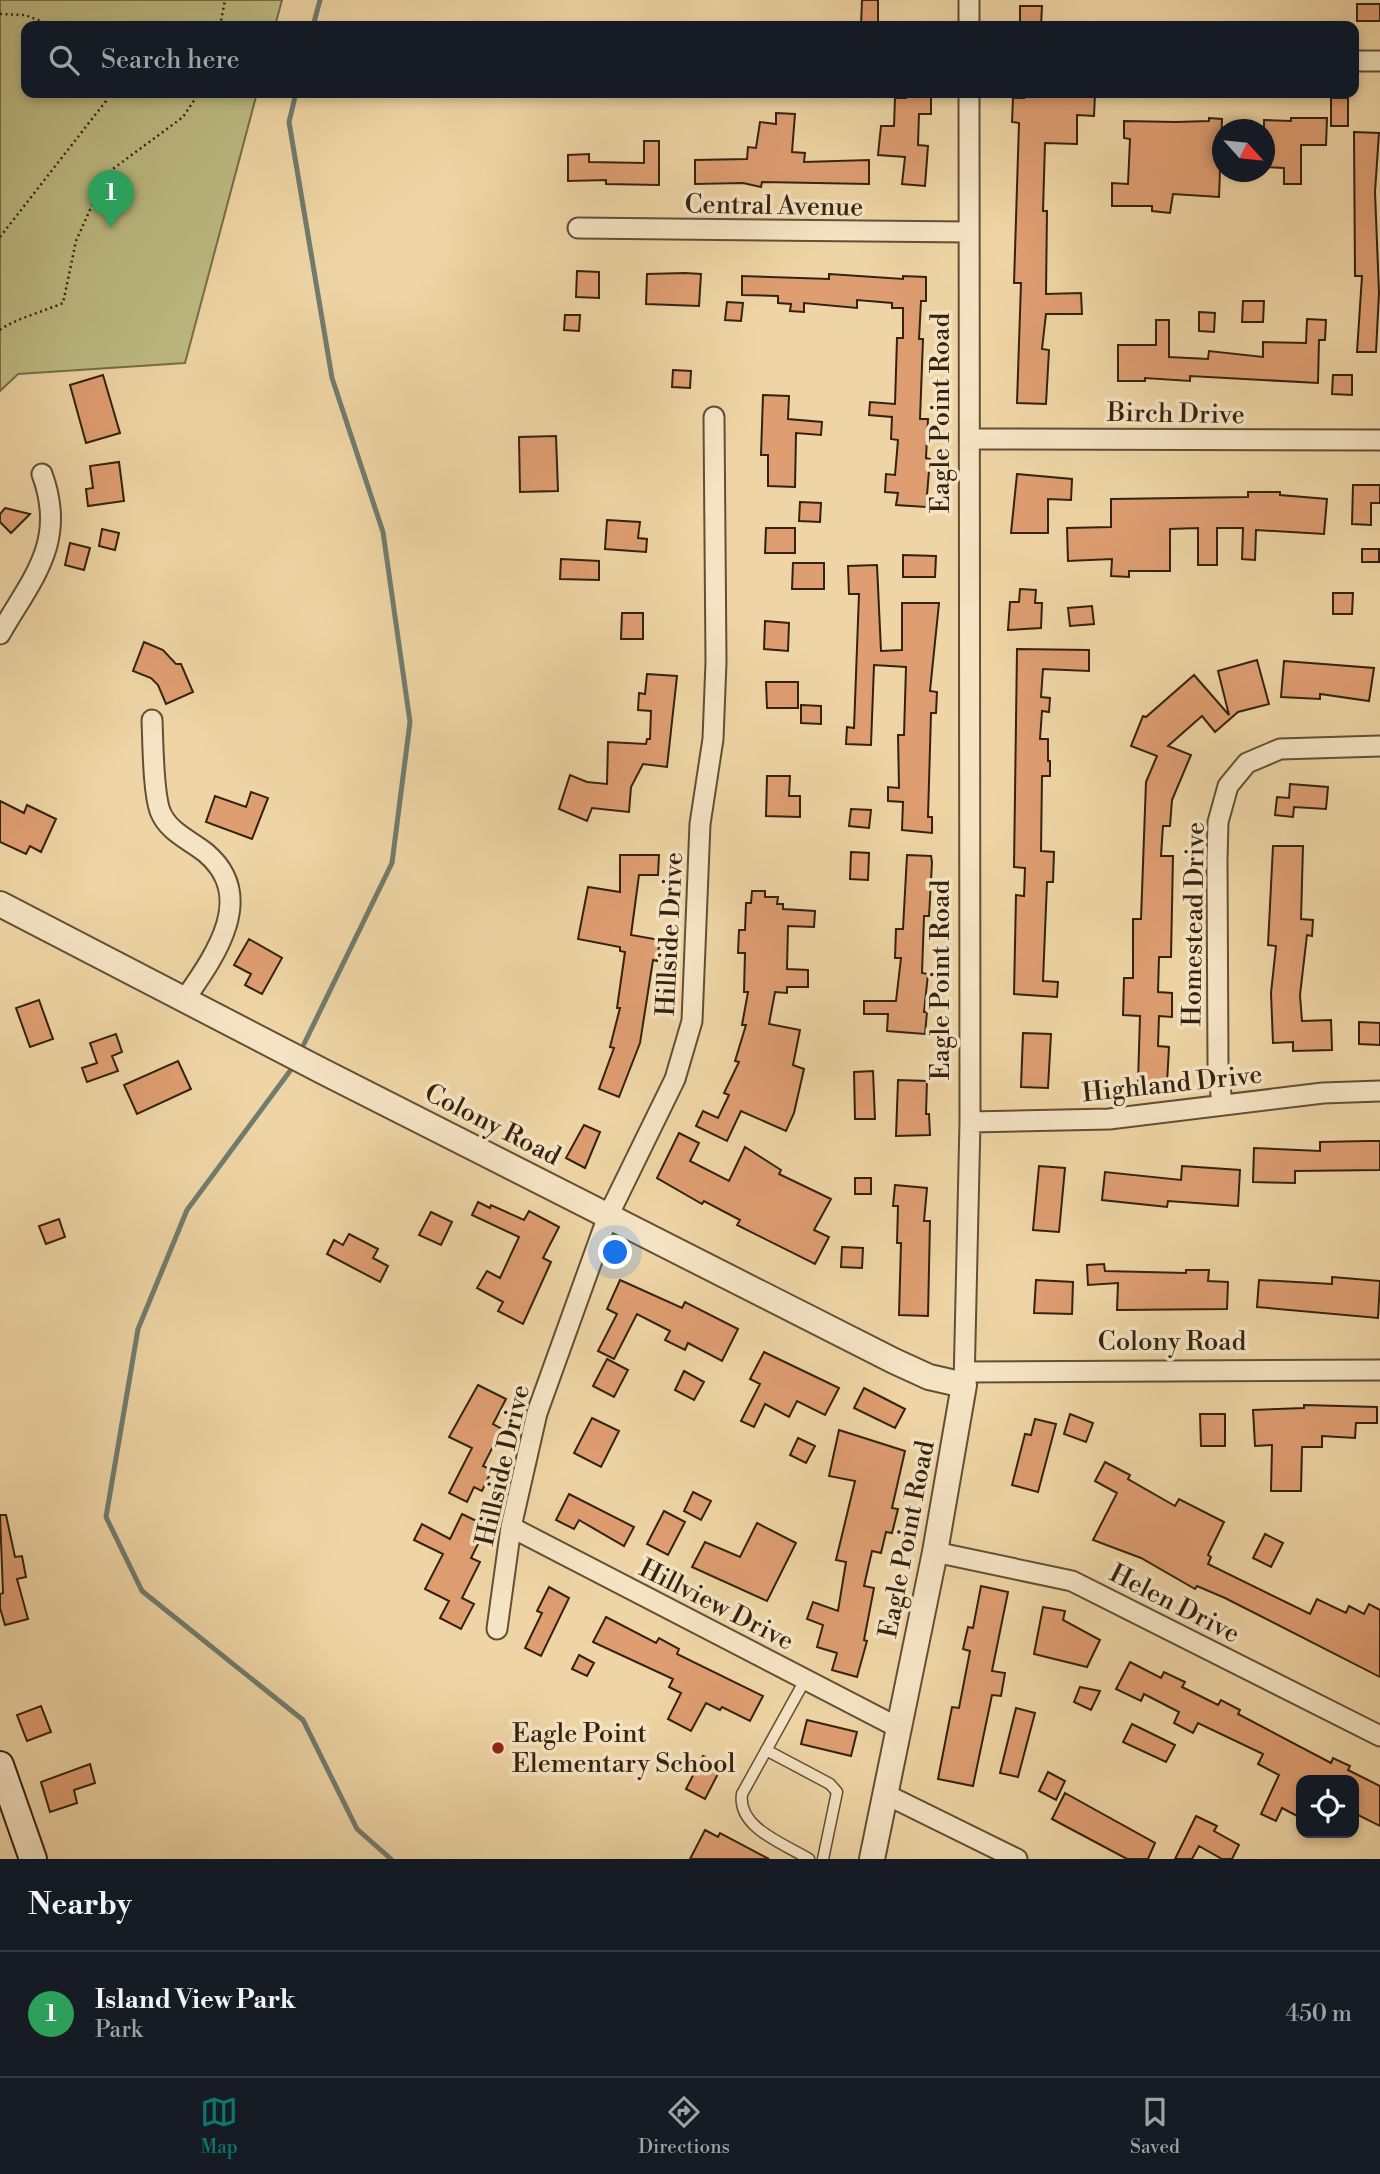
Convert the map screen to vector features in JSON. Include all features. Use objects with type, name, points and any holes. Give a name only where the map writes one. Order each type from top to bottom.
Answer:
[{"type":"main road","points":[[0,1765],[33,1859]]},
{"type":"street","points":[[968,0],[969,21]]},
{"type":"street","points":[[1359,61],[1380,61]]},
{"type":"street","name":"Eagle Point Road","points":[[873,1859],[934,1552],[964,1379],[970,1122],[969,98]]},
{"type":"street","name":"Central Avenue","points":[[578,228],[969,232]]},
{"type":"street","name":"Hillside Drive","points":[[496,1629],[511,1527],[537,1413],[608,1216],[676,1079],[692,1021],[700,824],[713,739],[716,662],[714,417]]},
{"type":"street","name":"Birch Drive","points":[[970,439],[1380,440]]},
{"type":"street","points":[[0,635],[51,539],[52,506],[42,474]]},
{"type":"street","points":[[152,720],[160,810],[171,829],[208,855],[224,875],[232,893],[229,917],[218,950],[185,999]]},
{"type":"street","name":"Homestead Drive","points":[[1222,1105],[1218,1065],[1217,860],[1218,822],[1228,786],[1247,764],[1280,749],[1380,746]]},
{"type":"street","name":"Colony Road","points":[[0,904],[608,1216],[929,1377],[964,1379],[1380,1370]]},
{"type":"street","name":"Highland Drive","points":[[970,1122],[1109,1119],[1323,1093],[1380,1091]]},
{"type":"street","name":"Hillview Drive","points":[[511,1527],[899,1728]]},
{"type":"street","name":"Helen Drive","points":[[934,1552],[1072,1581],[1380,1736]]},
{"type":"street","points":[[885,1794],[1017,1859]]},
{"type":"lane","points":[[805,1679],[743,1794],[740,1806],[747,1819],[809,1859]]},
{"type":"lane","points":[[766,1750],[830,1784],[837,1792],[823,1859]]},
{"type":"path","points":[[221,21],[225,0]]},
{"type":"path","points":[[0,14],[25,15],[41,21]]},
{"type":"path","points":[[0,237],[106,98]]},
{"type":"path","points":[[0,330],[8,322],[29,318],[63,303],[76,241],[106,174],[183,117],[196,98]]},
{"type":"shaded area","points":[[0,0],[282,0],[276,21],[21,21],[21,98],[256,98],[185,363],[18,374],[0,391]]},
{"type":"building","points":[[862,0],[878,0],[878,21],[861,21]]},
{"type":"building","points":[[1357,4],[1380,4],[1380,21],[1357,21]]},
{"type":"building","points":[[1020,6],[1042,6],[1041,21],[1020,21]]},
{"type":"building","points":[[895,98],[931,98],[931,114],[919,114],[918,145],[928,146],[925,186],[902,184],[905,157],[878,155],[881,126],[894,126]]},
{"type":"building","points":[[1013,98],[1095,98],[1094,116],[1077,115],[1077,144],[1045,143],[1043,211],[1047,211],[1046,294],[1081,293],[1082,314],[1046,314],[1042,349],[1049,350],[1046,404],[1017,403],[1021,283],[1014,283],[1019,123],[1012,122]]},
{"type":"building","points":[[1331,98],[1348,98],[1348,126],[1331,126]]},
{"type":"building","points":[[776,113],[795,114],[792,152],[805,153],[804,162],[869,160],[869,184],[762,182],[761,187],[743,183],[695,184],[695,160],[747,159],[748,147],[756,148],[760,122],[776,124]]},
{"type":"building","points":[[1209,118],[1222,119],[1212,119],[1212,182],[1220,182],[1219,197],[1173,194],[1170,213],[1152,211],[1152,206],[1112,206],[1112,183],[1128,184],[1130,139],[1124,138],[1124,121],[1209,121]]},
{"type":"building","points":[[1291,118],[1327,118],[1326,145],[1301,145],[1301,184],[1284,184],[1284,168],[1275,168],[1275,120],[1291,121]]},
{"type":"building","points":[[1354,132],[1379,133],[1375,192],[1379,293],[1376,352],[1357,352],[1362,276],[1355,276]]},
{"type":"building","points":[[644,141],[659,141],[659,185],[606,184],[606,180],[568,181],[568,155],[589,154],[589,162],[644,163]]},
{"type":"building","points":[[577,271],[599,272],[599,298],[576,297]]},
{"type":"building","points":[[647,274],[701,274],[699,306],[646,304]]},
{"type":"building","points":[[829,274],[903,279],[903,276],[926,277],[926,301],[921,301],[919,339],[923,339],[920,419],[928,419],[926,458],[930,459],[926,507],[896,505],[898,493],[885,492],[886,474],[895,475],[898,440],[891,439],[892,417],[869,415],[870,402],[895,404],[897,338],[903,338],[903,308],[892,308],[892,303],[857,300],[857,308],[804,303],[804,312],[790,311],[791,304],[778,303],[778,296],[742,295],[742,276],[829,279]]},
{"type":"building","points":[[1243,301],[1264,301],[1263,322],[1242,322]]},
{"type":"building","points":[[727,302],[743,303],[741,321],[725,320]]},
{"type":"building","points":[[1199,312],[1215,313],[1214,332],[1199,331]]},
{"type":"building","points":[[565,315],[580,315],[579,331],[564,330]]},
{"type":"building","points":[[1307,319],[1326,320],[1325,340],[1319,340],[1318,383],[1190,376],[1190,381],[1145,378],[1145,381],[1118,381],[1118,345],[1156,345],[1156,320],[1169,320],[1169,357],[1208,359],[1209,351],[1263,357],[1263,342],[1306,343]]},
{"type":"building","points":[[673,370],[691,371],[690,388],[672,387]]},
{"type":"building","points":[[103,375],[120,433],[86,443],[70,385]]},
{"type":"building","points":[[1333,375],[1352,375],[1352,395],[1332,394]]},
{"type":"building","points":[[763,395],[789,396],[788,419],[822,422],[821,435],[796,433],[795,487],[768,486],[768,455],[761,455]]},
{"type":"building","points":[[556,436],[558,491],[520,492],[519,437]]},
{"type":"building","points":[[119,462],[124,501],[88,506],[86,489],[93,488],[90,466]]},
{"type":"building","points":[[1017,474],[1072,479],[1071,500],[1048,499],[1048,533],[1011,533]]},
{"type":"building","points":[[1353,485],[1380,485],[1380,503],[1371,503],[1371,525],[1352,524]]},
{"type":"building","points":[[1248,492],[1280,492],[1280,495],[1327,499],[1324,534],[1256,530],[1255,560],[1242,559],[1243,528],[1217,528],[1217,565],[1198,565],[1198,528],[1170,529],[1170,571],[1129,571],[1129,577],[1111,576],[1112,559],[1068,561],[1067,528],[1111,527],[1111,499],[1248,497]]},
{"type":"building","points":[[800,502],[821,503],[820,522],[799,521]]},
{"type":"building","points":[[5,508],[30,514],[11,533],[0,522],[0,514]]},
{"type":"building","points":[[607,520],[640,522],[638,538],[647,539],[646,552],[605,549]]},
{"type":"building","points":[[766,528],[795,528],[795,553],[765,553]]},
{"type":"building","points":[[102,529],[119,533],[115,550],[99,546]]},
{"type":"building","points":[[70,543],[90,548],[84,570],[65,565]]},
{"type":"building","points":[[1362,549],[1379,549],[1379,562],[1362,562]]},
{"type":"building","points":[[903,555],[936,556],[935,577],[903,577]]},
{"type":"building","points":[[561,559],[599,561],[599,580],[560,579]]},
{"type":"building","points":[[793,563],[824,563],[824,589],[792,589]]},
{"type":"building","points":[[877,565],[881,651],[902,650],[902,603],[939,603],[930,691],[937,692],[936,713],[931,713],[928,817],[932,817],[932,833],[902,830],[903,802],[888,801],[888,787],[899,788],[898,735],[904,735],[906,667],[874,665],[871,745],[846,744],[847,727],[854,728],[859,594],[849,594],[848,566]]},
{"type":"building","points":[[1020,589],[1036,590],[1035,603],[1042,603],[1041,628],[1008,630],[1010,602],[1019,602]]},
{"type":"building","points":[[1333,593],[1353,593],[1352,614],[1333,614]]},
{"type":"building","points":[[1092,606],[1094,624],[1070,626],[1068,608]]},
{"type":"building","points":[[622,613],[643,613],[643,639],[621,639]]},
{"type":"building","points":[[765,621],[789,623],[788,651],[764,649]]},
{"type":"building","points":[[144,642],[163,650],[176,664],[181,664],[193,692],[166,704],[158,685],[151,678],[133,671]]},
{"type":"building","points":[[1017,649],[1089,650],[1089,671],[1043,669],[1041,697],[1050,698],[1049,712],[1042,711],[1040,739],[1048,739],[1050,776],[1042,776],[1041,851],[1054,852],[1053,882],[1047,882],[1043,981],[1058,982],[1057,997],[1014,994],[1016,895],[1024,896],[1025,868],[1014,867]]},
{"type":"building","points":[[1257,660],[1269,704],[1238,712],[1215,732],[1202,716],[1168,746],[1191,755],[1172,800],[1170,826],[1163,826],[1161,856],[1173,856],[1171,957],[1159,957],[1158,992],[1172,993],[1172,1017],[1159,1016],[1158,1046],[1169,1047],[1167,1083],[1138,1082],[1140,1016],[1123,1015],[1124,978],[1133,978],[1133,919],[1141,919],[1146,782],[1157,756],[1131,746],[1143,716],[1146,717],[1194,675],[1229,715],[1218,671]]},
{"type":"building","points":[[1284,661],[1374,668],[1369,701],[1320,694],[1320,699],[1281,697]]},
{"type":"building","points":[[647,674],[677,676],[667,767],[643,764],[631,787],[629,812],[592,808],[587,821],[559,809],[570,775],[587,782],[607,784],[608,742],[646,744],[647,739],[650,739],[651,711],[638,710],[639,693],[645,694]]},
{"type":"building","points":[[766,682],[798,682],[798,708],[767,708]]},
{"type":"building","points":[[801,705],[821,706],[821,724],[801,723]]},
{"type":"building","points":[[767,776],[790,776],[789,796],[800,796],[800,817],[766,816]]},
{"type":"building","points":[[1290,784],[1328,787],[1326,809],[1294,807],[1293,817],[1275,815],[1277,797],[1289,798]]},
{"type":"building","points":[[251,792],[268,798],[252,839],[206,822],[215,796],[246,807]]},
{"type":"building","points":[[0,801],[24,813],[27,805],[56,819],[41,852],[30,846],[26,854],[0,842]]},
{"type":"building","points":[[851,809],[871,810],[869,828],[849,826]]},
{"type":"building","points":[[1273,846],[1303,846],[1301,919],[1313,920],[1312,936],[1307,935],[1300,995],[1302,1021],[1331,1020],[1332,1050],[1293,1051],[1293,1042],[1273,1043],[1271,993],[1276,946],[1268,945]]},
{"type":"building","points":[[851,852],[869,853],[868,880],[850,879]]},
{"type":"building","points":[[620,855],[659,855],[658,875],[639,875],[631,935],[660,940],[657,961],[653,960],[640,1043],[619,1097],[599,1089],[614,1048],[610,1047],[620,1008],[617,1008],[625,952],[620,951],[620,947],[578,939],[588,887],[620,892]]},
{"type":"building","points":[[907,855],[931,856],[932,862],[929,916],[924,916],[922,973],[928,974],[925,1034],[887,1031],[888,1014],[864,1014],[864,1001],[896,1001],[901,958],[895,958],[896,929],[903,929]]},
{"type":"building","points":[[752,891],[765,891],[765,897],[778,897],[777,904],[783,904],[783,909],[815,911],[814,927],[788,926],[787,969],[808,970],[808,987],[787,987],[787,993],[775,992],[769,1024],[800,1030],[793,1065],[804,1069],[794,1113],[786,1131],[741,1111],[727,1141],[696,1126],[703,1111],[718,1118],[729,1095],[724,1093],[739,1062],[735,1061],[746,1025],[742,1025],[748,992],[744,992],[745,953],[738,953],[739,930],[745,930],[746,903],[751,903]]},
{"type":"building","points":[[249,939],[282,958],[262,994],[245,985],[251,974],[234,965]]},
{"type":"building","points":[[39,1000],[53,1039],[30,1047],[16,1008]]},
{"type":"building","points":[[1359,1022],[1380,1023],[1380,1045],[1359,1044]]},
{"type":"building","points":[[1023,1033],[1051,1034],[1048,1088],[1021,1087]]},
{"type":"building","points":[[116,1034],[122,1052],[112,1056],[118,1071],[87,1082],[82,1068],[97,1063],[90,1043]]},
{"type":"building","points":[[178,1061],[191,1089],[137,1114],[124,1085]]},
{"type":"building","points":[[873,1071],[875,1119],[855,1119],[854,1072]]},
{"type":"building","points":[[898,1080],[927,1081],[926,1114],[929,1114],[930,1135],[896,1136]]},
{"type":"building","points":[[584,1125],[600,1132],[585,1168],[566,1158]]},
{"type":"building","points":[[679,1133],[699,1143],[690,1161],[729,1181],[745,1147],[781,1170],[779,1174],[831,1199],[814,1230],[829,1237],[815,1264],[737,1225],[740,1220],[704,1201],[702,1204],[657,1178]]},
{"type":"building","points":[[1380,1141],[1380,1170],[1295,1171],[1295,1183],[1253,1182],[1254,1148],[1320,1151],[1320,1142]]},
{"type":"building","points":[[1039,1166],[1065,1168],[1059,1232],[1033,1230]]},
{"type":"building","points":[[1182,1166],[1240,1170],[1238,1206],[1168,1201],[1167,1207],[1102,1200],[1105,1172],[1181,1180]]},
{"type":"building","points":[[855,1178],[871,1178],[871,1194],[855,1194]]},
{"type":"building","points":[[895,1185],[927,1188],[924,1221],[930,1221],[928,1316],[899,1315],[901,1243],[897,1243],[898,1206],[893,1206]]},
{"type":"building","points":[[478,1202],[524,1220],[529,1211],[559,1227],[543,1258],[551,1262],[523,1324],[498,1311],[503,1302],[477,1288],[487,1271],[500,1278],[519,1237],[472,1215]]},
{"type":"building","points":[[431,1212],[452,1222],[441,1245],[419,1235]]},
{"type":"building","points":[[59,1219],[65,1237],[46,1244],[39,1226]]},
{"type":"building","points":[[349,1234],[378,1249],[373,1258],[388,1266],[380,1282],[327,1254],[334,1240],[343,1245]]},
{"type":"building","points":[[842,1247],[863,1248],[862,1268],[841,1267]]},
{"type":"building","points":[[1104,1264],[1105,1271],[1186,1273],[1186,1270],[1209,1270],[1208,1281],[1228,1282],[1227,1309],[1117,1310],[1118,1283],[1088,1285],[1087,1265]]},
{"type":"building","points":[[1332,1277],[1380,1281],[1378,1318],[1257,1307],[1259,1280],[1332,1284]]},
{"type":"building","points":[[620,1280],[682,1308],[685,1302],[738,1329],[722,1361],[688,1343],[685,1350],[665,1340],[670,1331],[637,1314],[614,1359],[598,1351],[617,1314],[607,1309]]},
{"type":"building","points":[[1036,1280],[1073,1282],[1072,1314],[1034,1313]]},
{"type":"building","points":[[764,1352],[839,1388],[825,1415],[797,1401],[789,1417],[765,1404],[754,1427],[741,1421],[760,1384],[750,1379]]},
{"type":"building","points":[[607,1359],[628,1370],[614,1397],[593,1386]]},
{"type":"building","points":[[684,1371],[704,1382],[694,1400],[675,1390]]},
{"type":"building","points":[[478,1385],[506,1399],[493,1424],[502,1429],[483,1466],[492,1470],[482,1491],[474,1487],[467,1502],[449,1493],[472,1448],[449,1437]]},
{"type":"building","points":[[864,1388],[905,1409],[895,1428],[854,1408]]},
{"type":"building","points":[[1304,1405],[1377,1407],[1377,1423],[1356,1423],[1355,1438],[1322,1436],[1322,1447],[1302,1447],[1301,1491],[1271,1491],[1272,1445],[1255,1446],[1253,1410],[1304,1408]]},
{"type":"building","points":[[1070,1414],[1093,1423],[1086,1442],[1064,1434]]},
{"type":"building","points":[[1200,1414],[1225,1414],[1225,1446],[1201,1446]]},
{"type":"building","points":[[592,1418],[619,1431],[601,1467],[574,1453]]},
{"type":"building","points":[[1035,1419],[1056,1424],[1038,1492],[1012,1485],[1025,1434],[1031,1435]]},
{"type":"building","points":[[839,1430],[905,1451],[892,1508],[898,1509],[892,1533],[886,1532],[881,1553],[872,1551],[864,1586],[874,1588],[864,1640],[867,1641],[857,1677],[832,1670],[837,1653],[817,1647],[823,1625],[807,1619],[813,1602],[838,1611],[846,1562],[836,1560],[855,1481],[829,1476]]},
{"type":"building","points":[[798,1438],[815,1446],[806,1463],[790,1455]]},
{"type":"building","points":[[1105,1462],[1130,1475],[1128,1479],[1175,1506],[1179,1499],[1224,1522],[1208,1555],[1211,1557],[1208,1564],[1310,1614],[1317,1599],[1346,1613],[1349,1606],[1364,1614],[1369,1604],[1380,1610],[1380,1677],[1225,1598],[1197,1586],[1195,1589],[1141,1558],[1093,1540],[1117,1493],[1095,1481]]},
{"type":"building","points":[[693,1492],[711,1501],[701,1520],[684,1511]]},
{"type":"building","points":[[569,1494],[634,1527],[624,1546],[579,1520],[574,1529],[556,1520]]},
{"type":"building","points":[[664,1511],[685,1522],[668,1555],[647,1544]]},
{"type":"building","points":[[462,1514],[487,1526],[471,1558],[480,1562],[462,1598],[474,1604],[461,1629],[440,1618],[449,1601],[425,1589],[443,1554],[414,1540],[422,1524],[450,1539]]},
{"type":"building","points":[[0,1515],[6,1515],[15,1557],[22,1556],[26,1577],[17,1579],[28,1619],[5,1625],[0,1608],[0,1594],[3,1593]]},
{"type":"building","points":[[757,1523],[796,1543],[767,1601],[692,1567],[705,1542],[740,1557]]},
{"type":"building","points":[[1265,1534],[1283,1543],[1271,1567],[1253,1558]]},
{"type":"building","points":[[981,1586],[1008,1592],[992,1671],[1005,1673],[1001,1696],[992,1695],[973,1786],[938,1779],[952,1707],[959,1708],[970,1651],[963,1649],[968,1627],[973,1628]]},
{"type":"building","points":[[549,1587],[569,1598],[541,1656],[525,1648],[542,1613],[537,1611]]},
{"type":"building","points":[[1043,1607],[1065,1611],[1063,1620],[1100,1640],[1087,1667],[1034,1654]]},
{"type":"building","points":[[606,1617],[656,1643],[659,1638],[679,1649],[677,1654],[763,1696],[750,1721],[722,1707],[720,1710],[706,1703],[691,1731],[668,1719],[681,1693],[669,1687],[673,1679],[593,1642]]},
{"type":"building","points":[[579,1655],[594,1663],[587,1676],[572,1669]]},
{"type":"building","points":[[1130,1662],[1161,1678],[1164,1672],[1185,1682],[1182,1687],[1218,1705],[1221,1700],[1240,1710],[1238,1714],[1331,1763],[1333,1758],[1350,1766],[1348,1770],[1358,1775],[1296,1775],[1296,1815],[1282,1808],[1276,1821],[1261,1814],[1279,1775],[1258,1764],[1263,1754],[1198,1723],[1193,1733],[1174,1723],[1179,1712],[1144,1694],[1141,1701],[1116,1689]]},
{"type":"building","points":[[1080,1687],[1100,1691],[1091,1710],[1074,1702]]},
{"type":"building","points":[[41,1706],[51,1732],[27,1741],[17,1715]]},
{"type":"building","points":[[1016,1708],[1035,1713],[1018,1777],[1000,1773]]},
{"type":"building","points":[[807,1720],[857,1732],[851,1756],[801,1744]]},
{"type":"building","points":[[1132,1724],[1175,1745],[1166,1762],[1123,1742]]},
{"type":"building","points":[[703,1756],[722,1766],[705,1799],[686,1789]]},
{"type":"building","points":[[90,1764],[95,1783],[74,1790],[77,1803],[50,1812],[41,1782]]},
{"type":"building","points":[[1048,1772],[1065,1781],[1056,1800],[1039,1791]]},
{"type":"building","points":[[1359,1776],[1380,1786],[1380,1826],[1359,1816]]},
{"type":"building","points":[[1065,1793],[1155,1843],[1148,1859],[1127,1859],[1052,1819]]},
{"type":"building","points":[[1196,1816],[1217,1826],[1214,1831],[1239,1845],[1232,1859],[1222,1859],[1199,1846],[1192,1859],[1175,1859]]},
{"type":"building","points":[[705,1830],[718,1837],[720,1833],[769,1859],[690,1859]]},
{"type":"waterway","points":[[314,21],[320,0]]},
{"type":"waterway","points":[[295,98],[289,122],[332,378],[383,532],[410,722],[392,863],[304,1044]]},
{"type":"waterway","points":[[290,1071],[187,1210],[138,1329],[106,1517],[142,1591],[303,1720],[357,1829],[391,1859]]},
{"type":"place","name":"Island View Park","points":[[111,228]]},
{"type":"place","name":"Eagle Point Elementary School","points":[[498,1748]]}]
